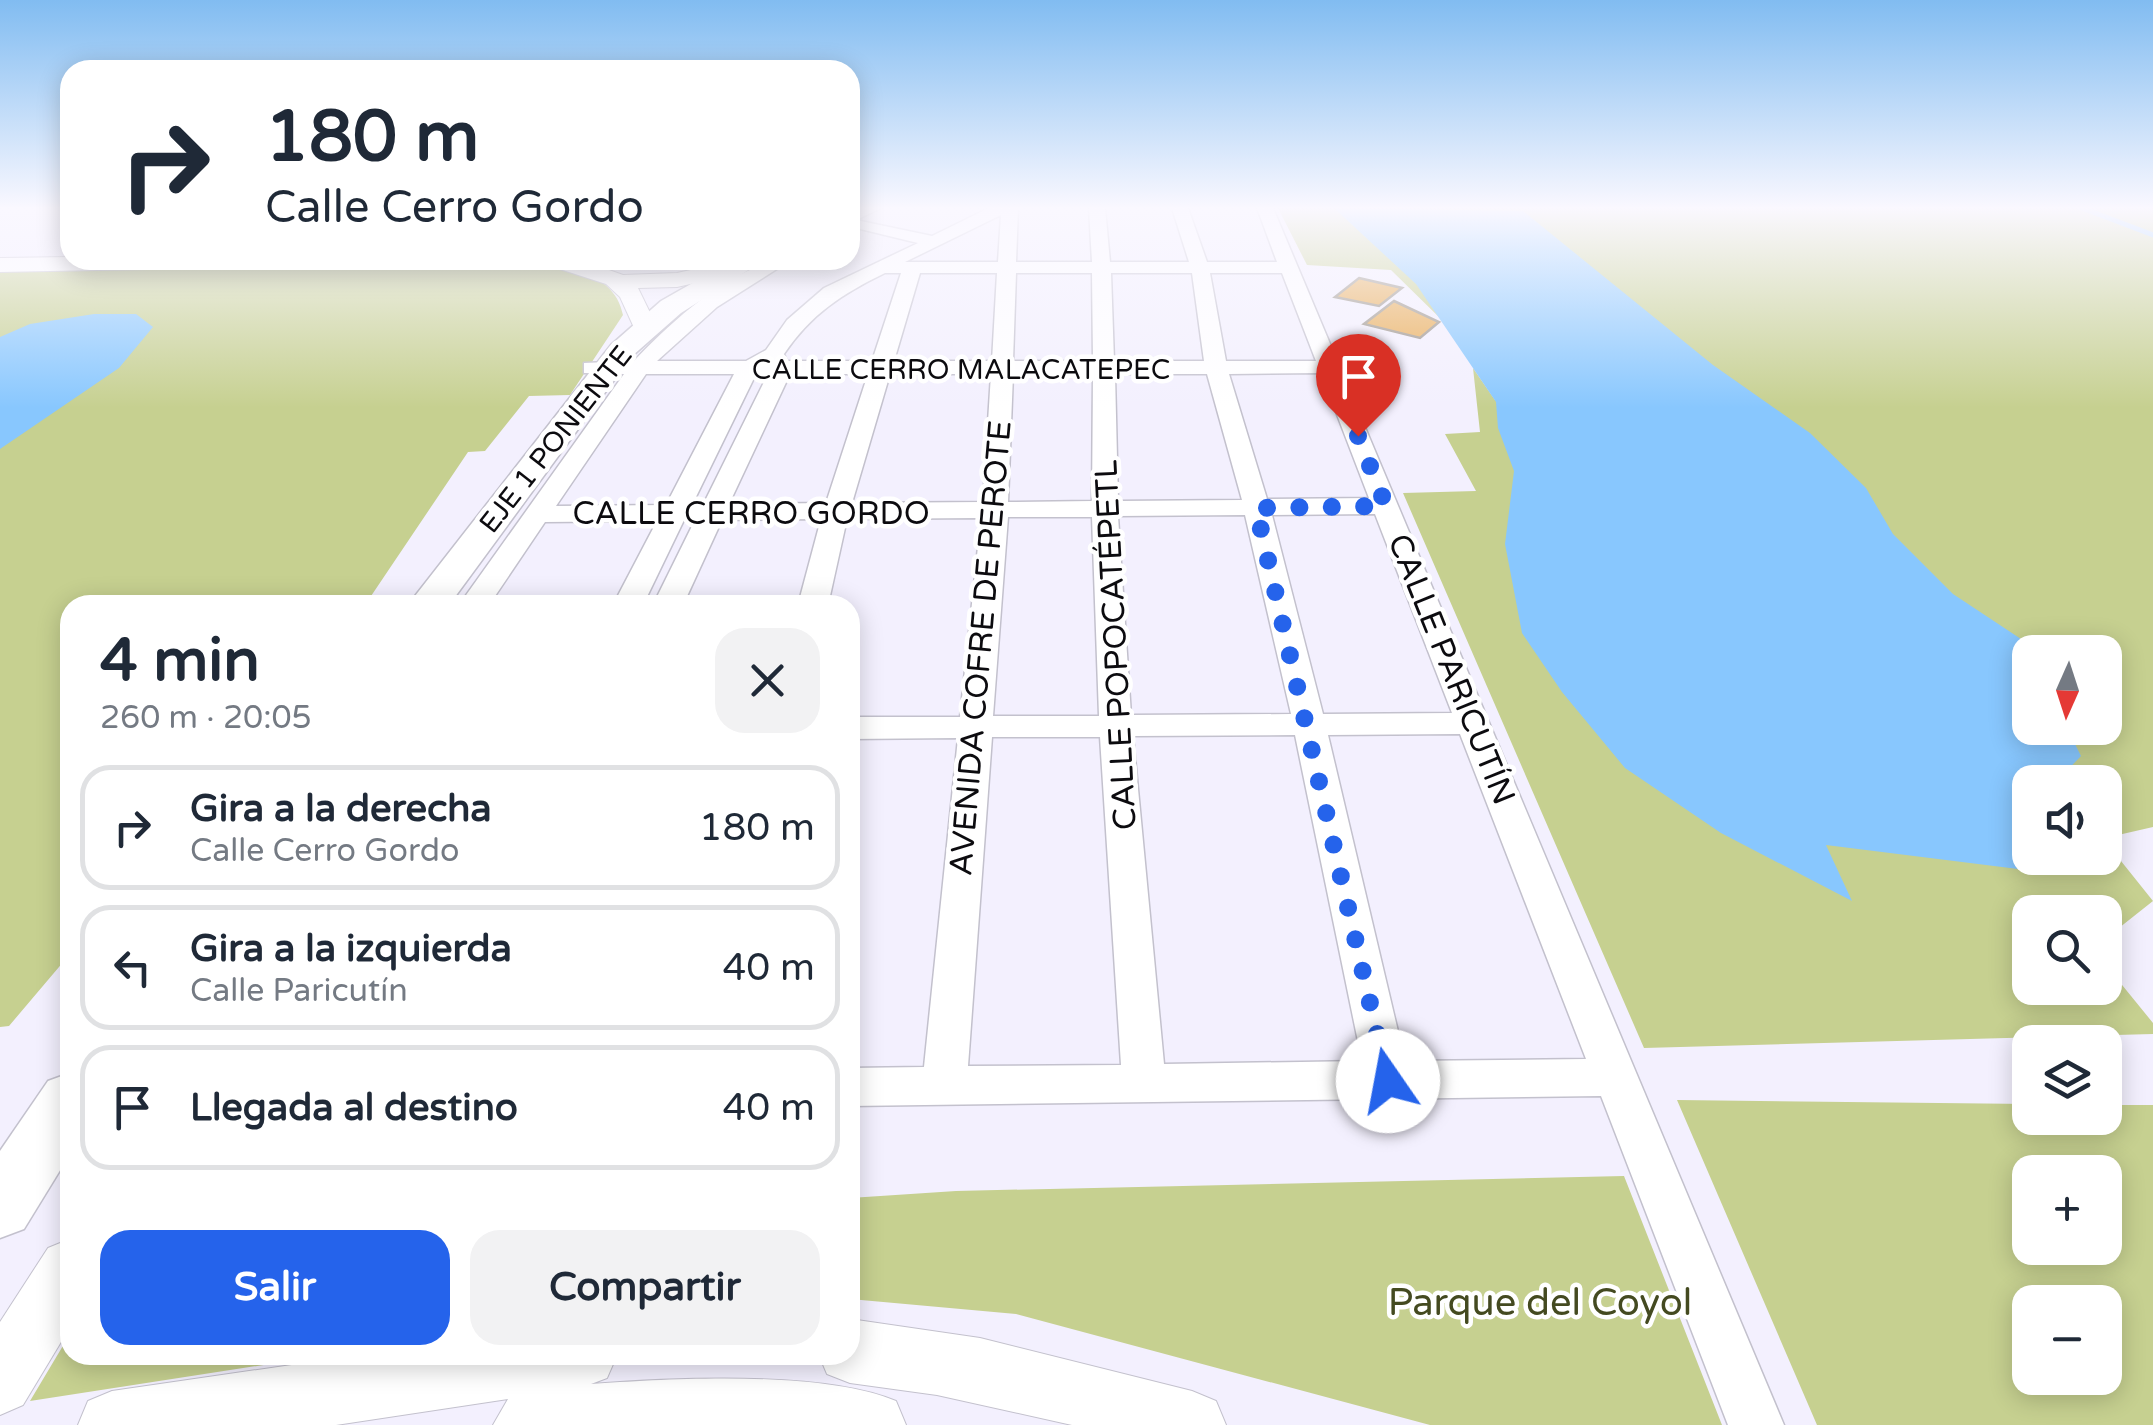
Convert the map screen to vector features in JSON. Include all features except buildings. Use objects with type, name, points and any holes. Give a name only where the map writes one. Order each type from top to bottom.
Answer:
[{"type":"main road","name":"EJE 1 PONIENTE","points":[[436,595],[645,328],[727,274]]},
{"type":"main road","points":[[0,1207],[60,1115]]},
{"type":"street","points":[[598,274],[630,293],[645,328]]},
{"type":"street","points":[[616,282],[677,280],[700,274]]},
{"type":"street","points":[[481,595],[536,514],[612,369],[672,334],[710,304],[758,274]]},
{"type":"street","points":[[673,595],[777,362],[812,305],[869,274]]},
{"type":"street","points":[[815,595],[836,512],[910,274]]},
{"type":"street","name":"AVENIDA COFRE DE PEROTE","points":[[944,1087],[995,511],[1008,274]]},
{"type":"street","name":"CALLE POPOCATÉPETL","points":[[1103,274],[1105,510],[1116,726],[1144,1082]]},
{"type":"street","points":[[1201,274],[1216,367],[1237,427],[1388,1081]]},
{"type":"street","name":"CALLE PARICUTÍN","points":[[1292,274],[1476,722],[1613,1077],[1756,1425]]},
{"type":"street","name":"CALLE CERRO MALACATEPEC","points":[[612,369],[747,370],[777,362],[882,370],[1330,367]]},
{"type":"street","points":[[633,595],[747,370]]},
{"type":"street","name":"CALLE CERRO GORDO","points":[[536,514],[1386,506]]},
{"type":"street","points":[[860,728],[1476,722]]},
{"type":"street","points":[[860,1087],[1613,1077]]},
{"type":"street","points":[[0,1382],[60,1286]]},
{"type":"street","points":[[860,1352],[940,1360],[1048,1383],[1192,1425]]},
{"type":"street","points":[[112,1425],[517,1365]]},
{"type":"street","points":[[527,1425],[596,1416],[767,1414],[872,1425]]},
{"type":"green space","points":[[0,274],[586,274],[608,287],[623,315],[570,395],[529,396],[485,451],[468,452],[372,595],[60,595],[60,966],[9,1026],[0,1027]]},
{"type":"green space","points":[[1396,274],[2153,274],[2153,827],[2122,834],[2122,765],[2012,765],[2012,875],[2122,875],[2122,862],[2153,901],[2122,926],[2122,895],[2012,895],[2012,1005],[2122,1005],[2122,985],[2153,1023],[2153,1034],[2122,1035],[2122,1025],[2012,1025],[2012,1038],[1644,1048],[1403,493],[1476,491],[1445,434],[1480,432],[1473,368],[1495,400],[1497,374]]},
{"type":"green space","points":[[1677,1100],[2012,1104],[2012,1135],[2122,1135],[2122,1105],[2153,1105],[2153,1425],[1817,1425]]},
{"type":"green space","name":"Parque del Coyol","points":[[1624,1176],[1722,1425],[1430,1425],[1016,1314],[860,1300],[860,1197],[956,1191]]},
{"type":"green space","points":[[60,1351],[60,1365],[263,1365],[30,1401]]},
{"type":"water","points":[[1406,274],[1601,274],[1713,365],[1810,433],[1866,488],[1893,534],[1953,594],[2015,635],[2012,745],[2076,745],[2081,756],[2072,765],[2012,765],[2012,868],[1826,845],[1852,901],[1721,833],[1625,768],[1562,692],[1522,633],[1505,544],[1514,471],[1498,428],[1496,402]]},
{"type":"water","points":[[94,314],[136,314],[153,327],[119,368],[0,449],[0,337],[30,324]]},
{"type":"route","points":[[1358,436],[1386,506],[1256,508],[1388,1081]]}]
